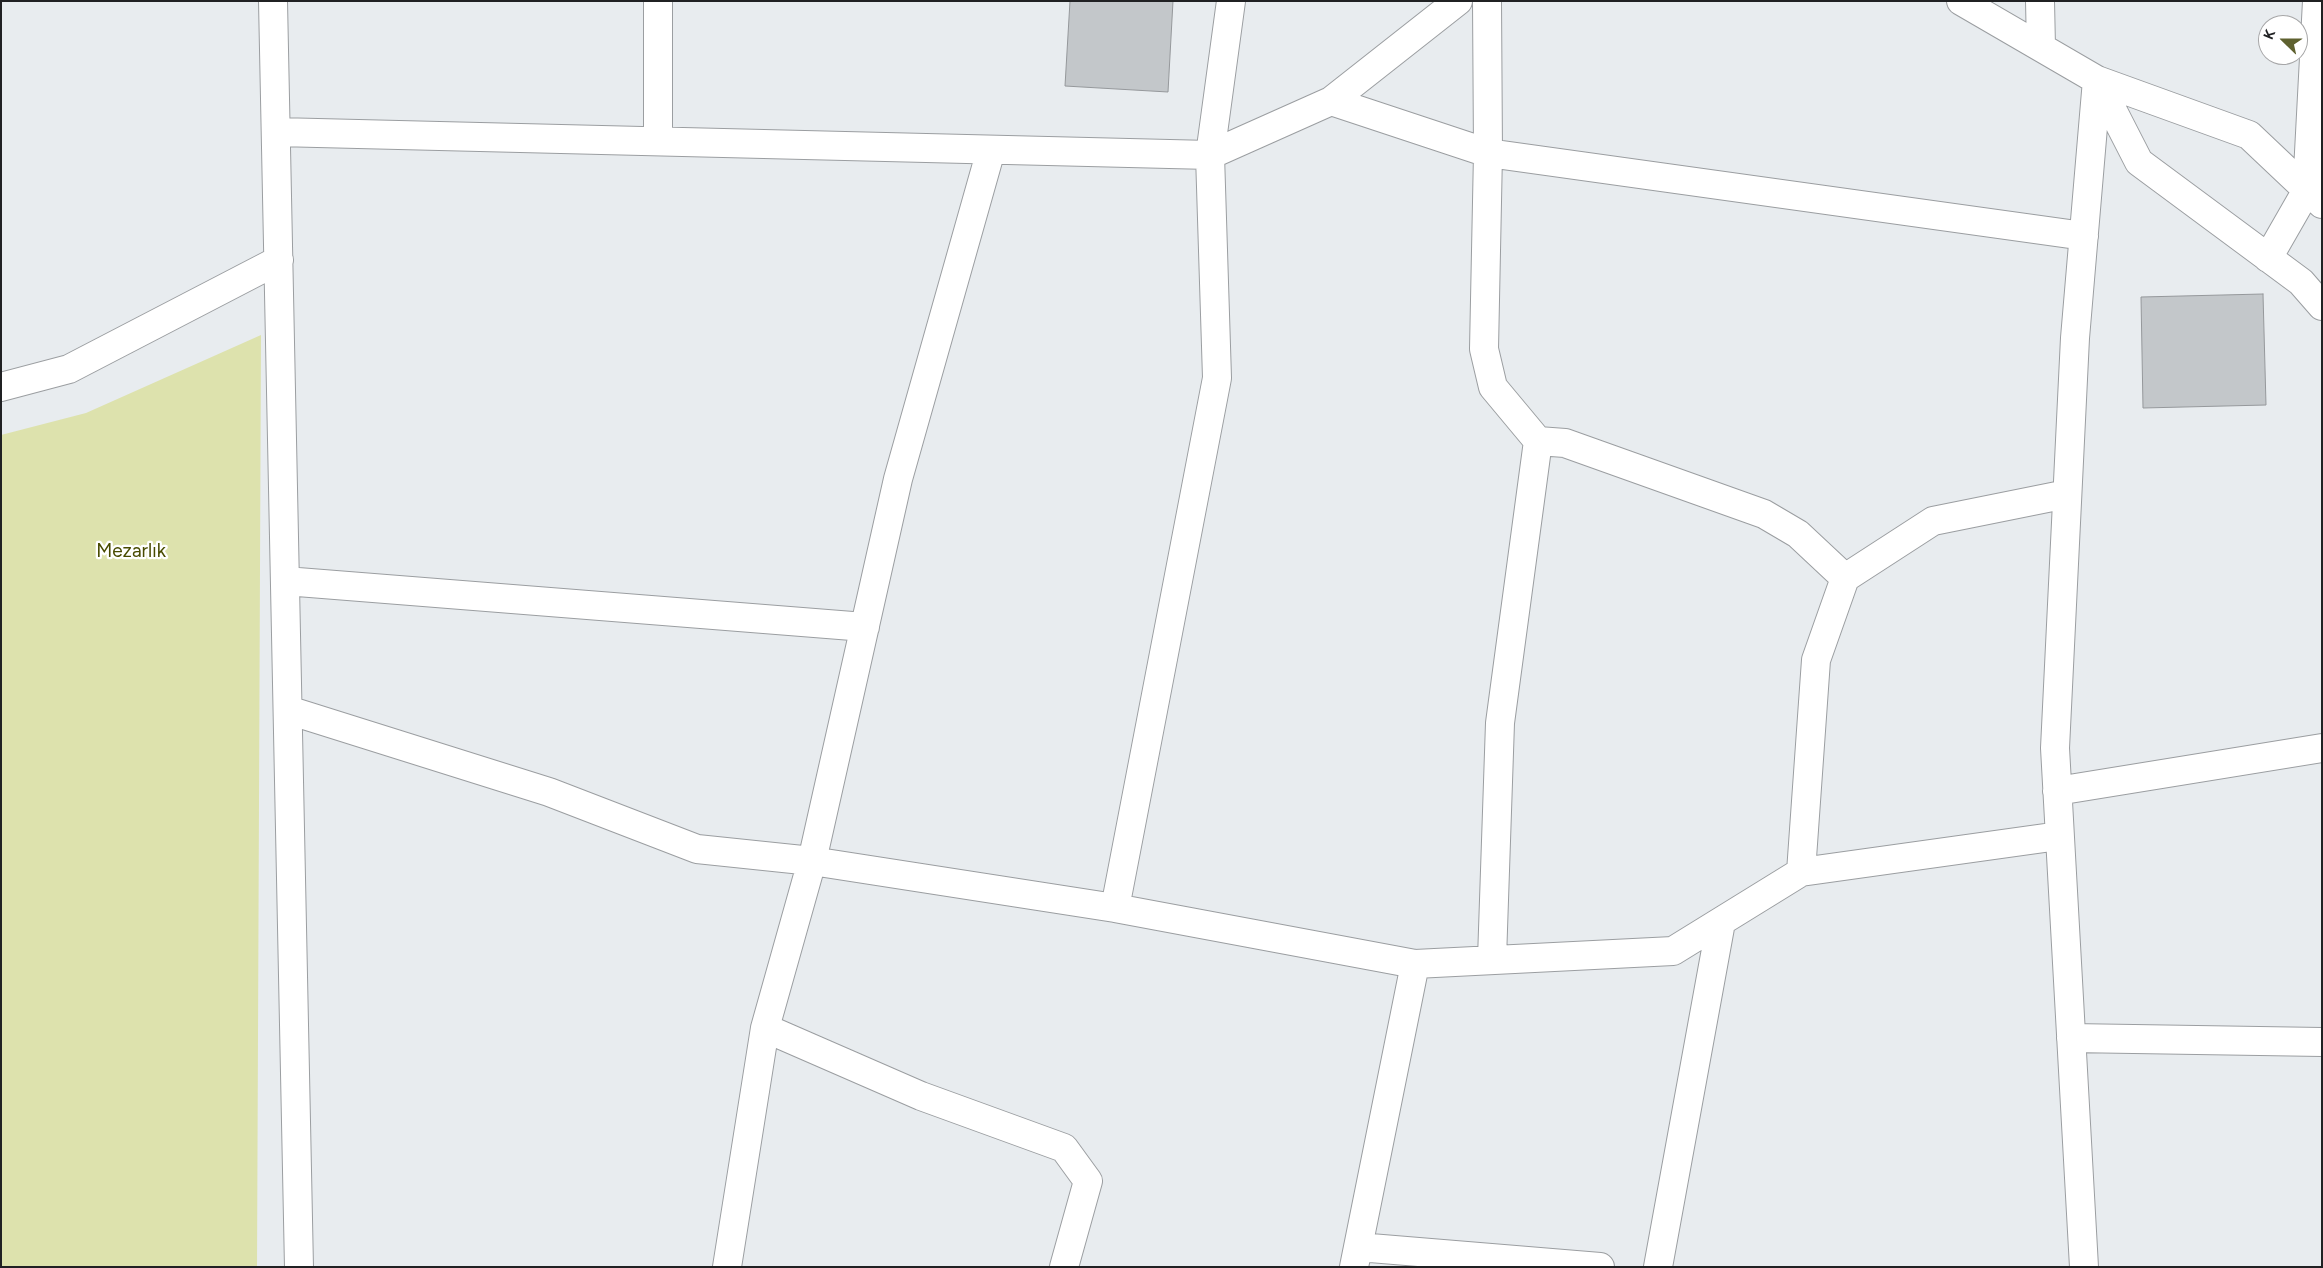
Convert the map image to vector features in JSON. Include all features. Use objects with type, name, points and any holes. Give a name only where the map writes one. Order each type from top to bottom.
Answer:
[{"type":"street","points":[[273,1],[299,1267]]},
{"type":"street","points":[[658,1],[658,141]]},
{"type":"street","points":[[1115,908],[1216,378],[1210,155],[1230,1]]},
{"type":"street","points":[[277,132],[1210,155],[1331,101],[1458,1]]},
{"type":"street","points":[[1486,1],[1488,153],[1484,349],[1494,387],[1538,441],[1565,443],[1764,514],[1798,534],[1845,578]]},
{"type":"street","points":[[1961,1],[2097,80],[2249,135],[2314,197]]},
{"type":"street","points":[[2040,1],[2041,47]]},
{"type":"street","points":[[2268,258],[2314,197],[2318,1]]},
{"type":"street","points":[[2084,1267],[2054,748],[2075,338],[2097,80]]},
{"type":"street","points":[[2097,80],[2139,162],[2301,282],[2322,306]]},
{"type":"street","points":[[1331,101],[1488,153],[2084,236]]},
{"type":"street","points":[[727,1267],[766,1028],[812,861],[898,480],[991,150]]},
{"type":"street","points":[[1,387],[69,368],[279,260]]},
{"type":"street","points":[[1492,959],[1500,723],[1538,441]]},
{"type":"street","points":[[1801,872],[1816,660],[1845,578],[1933,521],[2067,494]]},
{"type":"street","points":[[285,581],[865,627]]},
{"type":"street","points":[[288,710],[548,792],[697,849],[812,861],[1115,908],[1415,964],[1673,951],[1801,872],[2059,836]]},
{"type":"street","points":[[2057,791],[2322,748]]},
{"type":"street","points":[[1658,1267],[1721,922]]},
{"type":"street","points":[[1415,964],[1356,1257],[1600,1267]]},
{"type":"street","points":[[766,1028],[921,1096],[1064,1148],[1088,1181],[1064,1267]]},
{"type":"street","points":[[2071,1038],[2322,1042]]},
{"type":"green space","name":"Mezarlık","points":[[261,335],[257,1267],[1,1267],[1,435],[86,413]]},
{"type":"building","points":[[1070,1],[1173,1],[1168,92],[1065,86]]},
{"type":"building","points":[[2263,294],[2266,405],[2143,408],[2141,297]]}]
